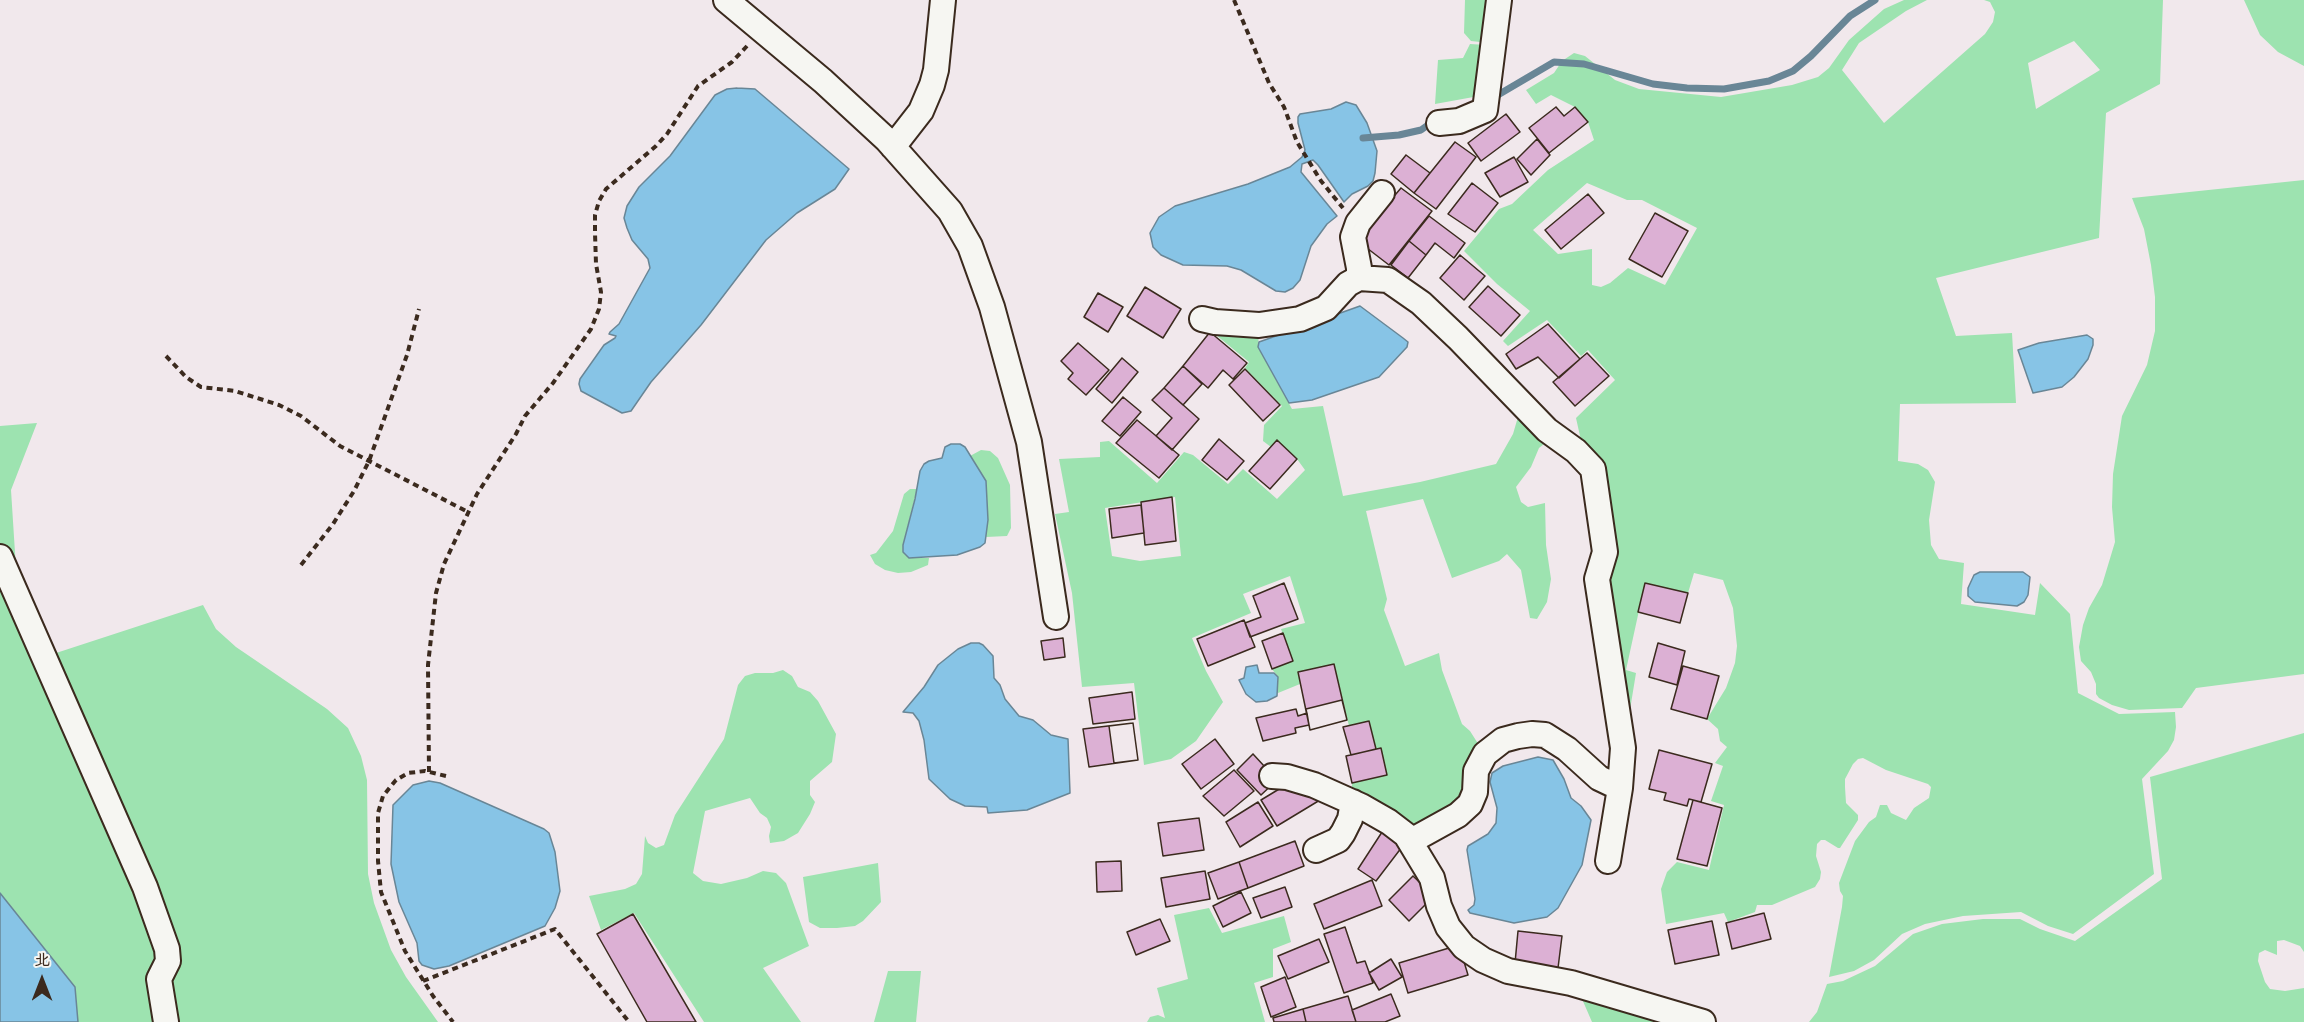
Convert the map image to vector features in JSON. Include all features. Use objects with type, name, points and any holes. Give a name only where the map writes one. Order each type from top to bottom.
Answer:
[{"type":"street","points":[[726,0],[823,81],[893,147],[950,211],[970,246],[992,307],[1029,442],[1056,617]]},
{"type":"street","points":[[893,147],[921,111],[932,85],[936,70],[943,0]]},
{"type":"street","points":[[1439,123],[1460,121],[1485,110],[1499,0]]},
{"type":"street","points":[[1359,278],[1353,237],[1357,225],[1382,193]]},
{"type":"street","points":[[1202,319],[1259,325],[1300,319],[1326,308],[1348,284],[1359,278],[1388,280],[1421,303],[1547,430],[1576,451],[1593,468],[1605,552],[1597,579],[1623,748],[1620,788],[1608,861]]},
{"type":"street","points":[[0,557],[145,887],[168,949],[168,961],[159,979],[166,1022]]},
{"type":"street","points":[[1411,841],[1458,816],[1470,804],[1475,792],[1476,771],[1485,754],[1503,740],[1518,736],[1545,735],[1567,749],[1599,778],[1620,788]]},
{"type":"street","points":[[1272,776],[1305,781],[1353,802],[1389,822],[1406,835],[1432,878],[1439,906],[1448,927],[1464,947],[1483,960],[1508,971],[1571,984],[1703,1022]]},
{"type":"street","points":[[1316,850],[1338,840],[1350,819],[1353,802]]},
{"type":"path","points":[[1234,0],[1269,83],[1284,107],[1297,142],[1321,181],[1357,225]]},
{"type":"path","points":[[429,772],[428,665],[436,593],[444,564],[477,494],[525,416],[553,383],[591,328],[599,309],[601,292],[596,264],[594,215],[602,195],[618,178],[656,146],[667,134],[698,86],[732,63],[759,28]]},
{"type":"path","points":[[301,566],[333,524],[354,491],[369,461],[407,355],[419,309]]},
{"type":"path","points":[[166,356],[186,377],[201,387],[235,391],[279,405],[301,416],[340,446],[468,512]]},
{"type":"path","points":[[446,776],[429,772],[408,773],[396,780],[384,796],[378,813],[378,861],[381,892],[405,951],[423,981],[453,1022]]},
{"type":"path","points":[[423,981],[555,929],[629,1022]]},
{"type":"green space","points":[[1465,0],[1488,0],[1483,40],[1480,42],[1471,41],[1464,33]]},
{"type":"green space","points":[[1904,0],[1927,0],[1906,11],[1859,43],[1842,70],[1884,123],[1985,34],[1993,22],[1995,12],[1990,2],[1984,0],[2163,0],[2160,84],[2106,113],[2099,238],[1936,278],[1956,336],[2012,333],[2016,403],[1900,404],[1898,461],[1918,464],[1928,470],[1935,482],[1929,520],[1931,545],[1939,559],[1964,563],[1961,604],[2035,615],[2040,583],[2070,614],[2078,693],[2119,714],[2175,712],[2176,727],[2174,740],[2168,751],[2142,779],[2154,874],[2073,934],[2048,926],[2021,912],[1963,916],[1925,924],[1902,934],[1874,960],[1854,971],[1829,977],[1842,907],[1843,896],[1839,883],[1855,841],[1869,822],[1876,817],[1880,805],[1887,805],[1891,813],[1906,820],[1914,808],[1929,798],[1931,787],[1886,770],[1863,758],[1858,759],[1845,779],[1845,787],[1846,803],[1858,815],[1858,820],[1840,848],[1825,840],[1817,844],[1816,856],[1821,872],[1815,887],[1772,905],[1757,905],[1755,912],[1728,922],[1724,913],[1666,924],[1661,889],[1667,872],[1677,862],[1709,870],[1724,805],[1711,801],[1723,766],[1715,763],[1727,747],[1720,741],[1718,729],[1707,719],[1726,688],[1735,663],[1737,646],[1733,608],[1723,580],[1694,573],[1688,593],[1645,583],[1626,670],[1636,673],[1627,728],[1576,418],[1615,380],[1588,350],[1581,356],[1547,320],[1508,346],[1503,341],[1530,311],[1497,284],[1464,251],[1499,209],[1512,204],[1548,170],[1594,140],[1588,122],[1575,107],[1551,95],[1536,104],[1526,90],[1554,73],[1562,61],[1574,53],[1585,56],[1615,80],[1639,89],[1721,97],[1792,85],[1818,77],[1829,68],[1849,40],[1884,9]],"holes":[[[2074,41],[2100,70],[2036,109],[2028,63]],[[1587,183],[1627,200],[1642,200],[1697,228],[1665,285],[1628,268],[1610,283],[1601,287],[1592,285],[1592,249],[1558,254],[1533,230]]]},
{"type":"green space","points":[[2244,0],[2304,0],[2304,66],[2278,52],[2260,35]]},
{"type":"green space","points":[[1470,44],[1486,45],[1479,96],[1435,104],[1438,60],[1463,58]]},
{"type":"green space","points":[[2304,180],[2304,674],[2196,688],[2182,708],[2129,710],[2112,705],[2096,694],[2096,684],[2091,672],[2081,661],[2079,647],[2083,625],[2089,608],[2102,585],[2115,542],[2112,507],[2113,474],[2122,416],[2147,365],[2155,331],[2155,297],[2151,265],[2144,229],[2132,198]]},
{"type":"green space","points":[[1215,328],[1259,333],[1258,347],[1292,409],[1323,406],[1343,496],[1420,482],[1496,464],[1513,434],[1520,410],[1549,440],[1539,448],[1531,467],[1516,487],[1521,502],[1528,507],[1545,503],[1546,545],[1551,579],[1547,602],[1537,619],[1530,618],[1521,570],[1507,554],[1499,561],[1452,578],[1423,499],[1366,511],[1387,599],[1384,610],[1405,666],[1439,653],[1442,670],[1462,724],[1477,742],[1487,746],[1467,798],[1412,835],[1352,794],[1352,783],[1387,775],[1381,748],[1376,749],[1369,722],[1349,726],[1334,664],[1298,672],[1300,684],[1278,693],[1278,677],[1272,669],[1293,661],[1281,629],[1305,623],[1290,576],[1243,594],[1251,613],[1192,638],[1223,702],[1196,741],[1171,759],[1144,765],[1134,683],[1082,687],[1072,593],[1055,514],[1069,512],[1059,459],[1100,457],[1100,442],[1109,441],[1157,483],[1184,452],[1193,455],[1228,484],[1243,469],[1277,499],[1305,470],[1277,440],[1271,447],[1263,441],[1264,425],[1282,406],[1245,368],[1249,362],[1216,335]],"holes":[[[1175,497],[1181,556],[1140,561],[1112,556],[1105,508]]]},
{"type":"green space","points":[[37,423],[11,490],[17,584],[53,654],[203,605],[216,629],[236,647],[327,709],[348,728],[361,756],[367,780],[368,874],[374,903],[391,950],[406,977],[438,1022],[0,1022],[0,426]]},
{"type":"green space","points":[[981,450],[990,451],[998,458],[1010,485],[1011,528],[1007,536],[986,537],[987,498],[970,456]]},
{"type":"green space","points":[[910,489],[917,489],[903,545],[909,558],[929,558],[928,565],[911,572],[898,573],[885,570],[875,564],[870,555],[876,553],[893,531],[904,494]]},
{"type":"green space","points":[[783,670],[792,676],[798,687],[810,692],[818,701],[836,734],[832,762],[810,781],[810,795],[815,802],[810,814],[798,833],[784,841],[770,843],[771,827],[767,818],[760,813],[750,798],[705,811],[693,873],[703,881],[721,884],[747,878],[763,871],[776,873],[786,883],[809,946],[763,968],[801,1022],[704,1022],[634,913],[601,930],[589,896],[625,889],[636,884],[642,874],[645,836],[648,843],[656,848],[664,845],[675,815],[724,739],[738,685],[745,676]]},
{"type":"green space","points":[[2304,733],[2304,952],[2300,946],[2284,940],[2277,941],[2277,955],[2265,950],[2259,953],[2258,961],[2265,982],[2270,989],[2285,991],[2304,988],[2304,1022],[1809,1022],[1817,1012],[1827,984],[1843,981],[1875,966],[1913,934],[1942,924],[1983,919],[2020,919],[2040,929],[2075,941],[2162,879],[2150,777]]},
{"type":"green space","points":[[878,863],[881,902],[863,921],[855,926],[837,928],[820,928],[809,922],[803,877]]},
{"type":"green space","points":[[1209,908],[1222,933],[1284,916],[1291,942],[1273,949],[1273,977],[1254,983],[1265,1022],[1147,1022],[1150,1017],[1158,1015],[1165,1018],[1157,988],[1188,979],[1174,915]]},
{"type":"green space","points":[[888,971],[921,971],[916,1022],[874,1022]]},
{"type":"green space","points":[[1579,992],[1680,1022],[1592,1022]]},
{"type":"water","points":[[727,89],[755,89],[849,169],[835,189],[797,213],[766,240],[701,325],[651,382],[631,411],[622,413],[581,391],[579,384],[580,379],[604,345],[615,338],[616,336],[609,334],[610,332],[619,324],[650,268],[648,259],[632,240],[627,228],[624,218],[627,206],[639,187],[670,156],[715,95]]},
{"type":"water","points":[[1346,102],[1356,105],[1367,123],[1377,151],[1373,181],[1344,202],[1313,160],[1302,164],[1301,172],[1337,216],[1327,224],[1311,246],[1300,280],[1293,288],[1285,292],[1276,291],[1241,270],[1227,266],[1183,265],[1161,255],[1153,247],[1150,233],[1159,217],[1175,206],[1248,184],[1290,167],[1302,157],[1305,150],[1298,123],[1300,114],[1331,109]]},
{"type":"water","points":[[1360,306],[1408,342],[1407,347],[1379,377],[1312,400],[1289,403],[1258,347],[1259,342]]},
{"type":"water","points":[[2087,335],[2093,339],[2093,345],[2088,359],[2074,377],[2062,387],[2033,393],[2018,350],[2039,343]]},
{"type":"water","points":[[960,444],[965,447],[986,481],[988,520],[985,543],[957,555],[909,558],[903,552],[903,545],[920,471],[929,461],[942,458],[945,447]]},
{"type":"water","points":[[1980,572],[2023,572],[2030,577],[2028,595],[2024,602],[2017,606],[1975,602],[1968,596],[1968,588],[1974,575]]},
{"type":"water","points":[[971,643],[983,645],[993,656],[994,678],[1000,685],[1005,699],[1019,716],[1033,720],[1051,735],[1068,739],[1070,793],[1027,810],[988,813],[987,807],[965,806],[950,799],[929,779],[919,721],[913,713],[903,712],[924,687],[938,665],[958,649]]},
{"type":"water","points":[[1257,665],[1259,673],[1274,673],[1278,677],[1277,696],[1267,701],[1256,702],[1246,694],[1239,680],[1244,678],[1246,667]]},
{"type":"water","points":[[1538,757],[1553,760],[1564,779],[1571,798],[1581,806],[1591,820],[1582,865],[1558,908],[1547,917],[1514,923],[1470,913],[1468,910],[1474,905],[1475,899],[1467,850],[1468,846],[1488,834],[1496,823],[1497,808],[1490,782],[1492,773],[1503,766]]},
{"type":"water","points":[[429,781],[440,783],[549,833],[555,852],[560,891],[555,908],[545,926],[449,966],[434,969],[422,965],[419,961],[417,943],[399,902],[391,864],[393,805],[413,785]]},
{"type":"water","points":[[0,893],[75,987],[78,1022],[0,1022]]},
{"type":"building","points":[[1556,107],[1564,116],[1575,107],[1588,122],[1549,153],[1529,128]]},
{"type":"building","points":[[1506,114],[1520,132],[1481,161],[1468,143]]},
{"type":"building","points":[[1537,139],[1550,155],[1531,175],[1517,159]]},
{"type":"building","points":[[1455,142],[1476,157],[1436,209],[1414,193]]},
{"type":"building","points":[[1406,155],[1430,173],[1414,193],[1391,174]]},
{"type":"building","points":[[1514,157],[1528,182],[1500,197],[1485,173]]},
{"type":"building","points":[[1472,183],[1498,203],[1475,232],[1448,214]]},
{"type":"building","points":[[1401,188],[1432,211],[1389,265],[1363,245],[1362,234]]},
{"type":"building","points":[[1588,194],[1604,213],[1561,249],[1545,230]]},
{"type":"building","points":[[1655,213],[1688,231],[1662,277],[1629,259]]},
{"type":"building","points":[[1429,216],[1465,243],[1454,258],[1435,243],[1426,255],[1409,241]]},
{"type":"building","points":[[1409,241],[1426,255],[1408,278],[1391,265]]},
{"type":"building","points":[[1460,255],[1485,276],[1464,300],[1440,278]]},
{"type":"building","points":[[1488,286],[1520,315],[1501,336],[1469,307]]},
{"type":"building","points":[[1145,287],[1181,309],[1163,338],[1127,316]]},
{"type":"building","points":[[1098,293],[1123,307],[1108,332],[1084,317]]},
{"type":"building","points":[[1548,324],[1580,359],[1559,378],[1538,357],[1516,369],[1506,354]]},
{"type":"building","points":[[1210,332],[1247,363],[1233,379],[1223,370],[1208,388],[1183,366]]},
{"type":"building","points":[[1078,343],[1109,370],[1086,395],[1068,379],[1073,373],[1061,361]]},
{"type":"building","points":[[1587,353],[1609,376],[1575,406],[1553,382]]},
{"type":"building","points":[[1122,358],[1138,372],[1112,403],[1096,389]]},
{"type":"building","points":[[1183,366],[1202,384],[1183,405],[1164,388]]},
{"type":"building","points":[[1245,369],[1280,405],[1263,421],[1229,385]]},
{"type":"building","points":[[1164,388],[1199,419],[1172,450],[1156,436],[1172,418],[1152,400]]},
{"type":"building","points":[[1123,397],[1141,412],[1120,436],[1102,421]]},
{"type":"building","points":[[1137,420],[1179,455],[1159,478],[1116,443]]},
{"type":"building","points":[[1219,439],[1244,461],[1227,480],[1202,460]]},
{"type":"building","points":[[1277,440],[1297,459],[1270,489],[1249,471]]},
{"type":"building","points":[[1172,497],[1176,541],[1145,545],[1141,502]]},
{"type":"building","points":[[1141,505],[1144,533],[1112,538],[1109,509]]},
{"type":"building","points":[[1284,583],[1298,619],[1250,637],[1245,623],[1261,617],[1253,596]]},
{"type":"building","points":[[1645,583],[1688,593],[1680,623],[1638,612]]},
{"type":"building","points":[[1244,620],[1255,647],[1208,666],[1197,639]]},
{"type":"building","points":[[1283,633],[1293,661],[1272,669],[1262,641]]},
{"type":"building","points":[[1063,638],[1065,657],[1044,660],[1041,641]]},
{"type":"building","points":[[1658,643],[1685,651],[1677,685],[1649,677]]},
{"type":"building","points":[[1334,664],[1347,720],[1310,730],[1298,672]]},
{"type":"building","points":[[1683,666],[1719,676],[1707,719],[1671,709]]},
{"type":"building","points":[[1132,692],[1135,719],[1093,724],[1089,698]]},
{"type":"building","points":[[1342,700],[1347,720],[1310,730],[1306,709]]},
{"type":"building","points":[[1296,709],[1298,716],[1307,713],[1309,725],[1295,728],[1296,733],[1263,741],[1256,718]]},
{"type":"building","points":[[1369,721],[1376,749],[1351,755],[1343,727]]},
{"type":"building","points":[[1133,723],[1138,760],[1089,767],[1083,729]]},
{"type":"building","points":[[1133,723],[1138,760],[1114,763],[1109,726]]},
{"type":"building","points":[[1215,739],[1234,764],[1201,789],[1182,764]]},
{"type":"building","points":[[1381,748],[1387,775],[1352,783],[1346,756]]},
{"type":"building","points":[[1659,750],[1712,764],[1701,802],[1689,799],[1687,806],[1664,800],[1666,793],[1649,789]]},
{"type":"building","points":[[1253,754],[1277,780],[1261,795],[1237,770]]},
{"type":"building","points":[[1234,770],[1254,791],[1224,816],[1203,796]]},
{"type":"building","points":[[1304,774],[1320,800],[1277,826],[1261,800]]},
{"type":"building","points":[[1693,800],[1722,808],[1707,866],[1677,859]]},
{"type":"building","points":[[1258,802],[1273,826],[1240,847],[1226,822]]},
{"type":"building","points":[[1199,818],[1204,850],[1163,856],[1158,823]]},
{"type":"building","points":[[1384,829],[1405,843],[1376,881],[1358,869]]},
{"type":"building","points":[[1295,841],[1304,866],[1248,888],[1239,862]]},
{"type":"building","points":[[1121,861],[1122,891],[1097,892],[1096,862]]},
{"type":"building","points":[[1239,862],[1248,888],[1218,899],[1208,873]]},
{"type":"building","points":[[1205,871],[1210,899],[1166,907],[1161,878]]},
{"type":"building","points":[[1413,876],[1434,896],[1409,921],[1389,900]]},
{"type":"building","points":[[1372,880],[1382,906],[1324,929],[1314,904]]},
{"type":"building","points":[[1285,887],[1292,907],[1261,918],[1253,898]]},
{"type":"building","points":[[1241,892],[1251,913],[1223,927],[1213,906]]},
{"type":"building","points":[[1764,913],[1771,939],[1732,949],[1726,923]]},
{"type":"building","points":[[633,914],[696,1022],[647,1022],[597,934]]},
{"type":"building","points":[[1160,919],[1170,941],[1136,955],[1127,932]]},
{"type":"building","points":[[1712,921],[1719,955],[1675,964],[1668,930]]},
{"type":"building","points":[[1345,927],[1357,963],[1365,961],[1373,983],[1344,993],[1324,934]]},
{"type":"building","points":[[1518,931],[1562,936],[1558,968],[1515,963]]},
{"type":"building","points":[[1319,939],[1329,962],[1288,979],[1278,956]]},
{"type":"building","points":[[1459,945],[1468,975],[1408,993],[1399,963]]},
{"type":"building","points":[[1391,959],[1402,977],[1379,990],[1369,973]]},
{"type":"building","points":[[1285,977],[1296,1007],[1271,1017],[1261,987]]},
{"type":"building","points":[[1391,994],[1400,1016],[1385,1022],[1356,1022],[1352,1010]]},
{"type":"building","points":[[1348,996],[1356,1022],[1306,1022],[1303,1009]]},
{"type":"building","points":[[1303,1009],[1306,1022],[1274,1022],[1273,1018]]},
{"type":"waterway","points":[[1491,99],[1554,62],[1584,64],[1653,84],[1687,88],[1724,89],[1769,81],[1793,71],[1850,16],[1875,0]]},
{"type":"waterway","points":[[1363,138],[1399,135],[1421,130],[1435,120]]}]
